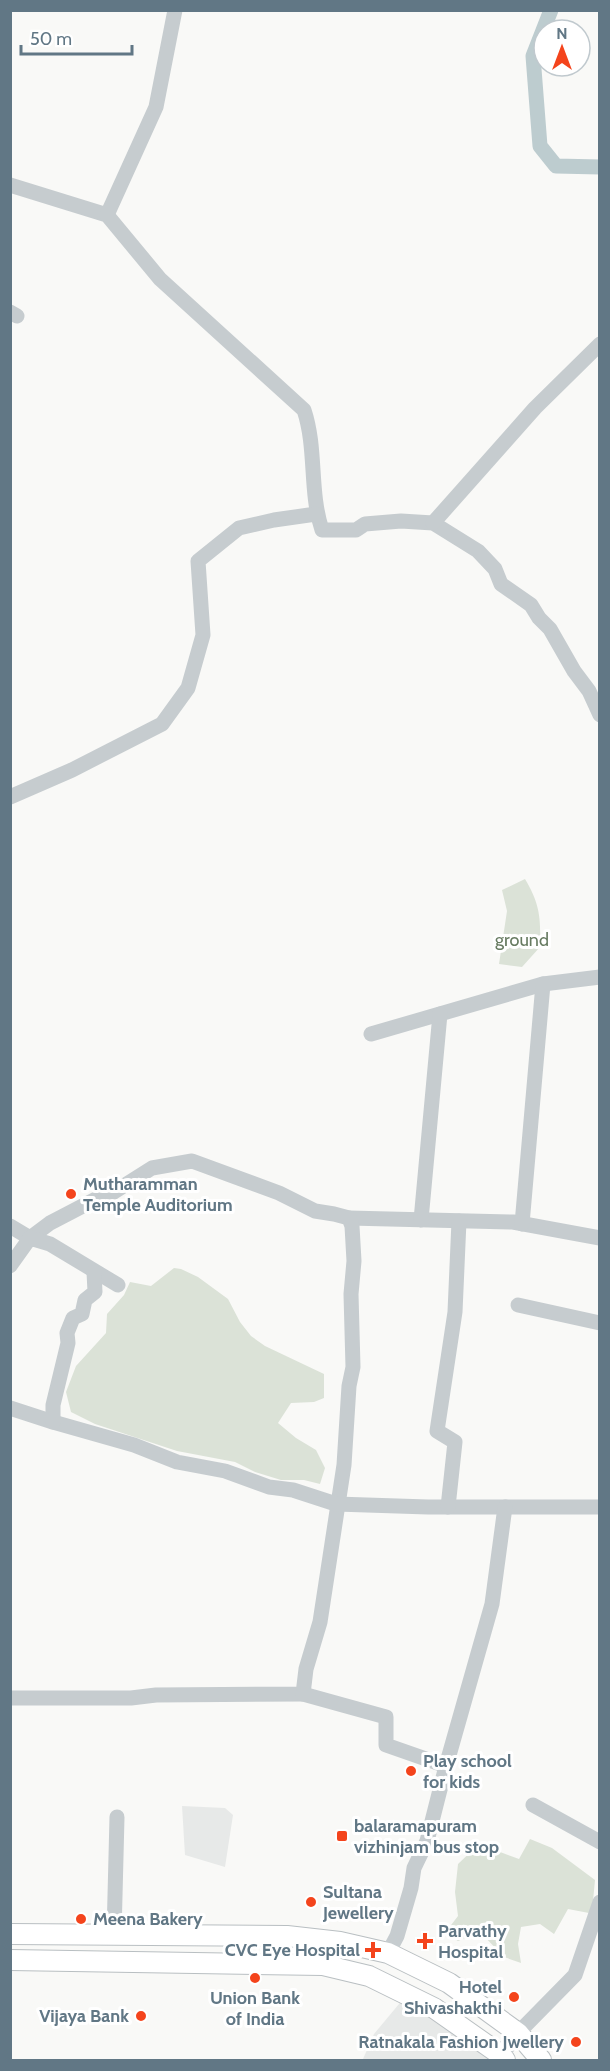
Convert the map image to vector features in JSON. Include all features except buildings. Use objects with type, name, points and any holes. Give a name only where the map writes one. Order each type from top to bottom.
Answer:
[{"type":"main road","points":[[10,1934],[287,1936],[340,1942],[388,1953],[449,1983],[518,2033],[541,2061]]},
{"type":"main road","points":[[10,1960],[323,1965],[369,1976],[434,2008],[501,2059]]},
{"type":"street","points":[[107,215],[156,107],[175,10]]},
{"type":"street","points":[[10,184],[107,215],[160,279],[304,410],[310,430],[316,514],[322,530],[356,530],[366,524],[401,520],[433,523],[478,551],[495,569],[501,584],[531,605],[589,691],[600,715]]},
{"type":"street","points":[[433,523],[535,408],[600,344]]},
{"type":"street","points":[[10,797],[72,770],[162,724],[188,688],[203,634],[198,561],[239,528],[316,514]]},
{"type":"street","points":[[371,1034],[543,984],[600,977]]},
{"type":"street","points":[[522,1224],[543,984]]},
{"type":"street","points":[[421,1220],[440,1014]]},
{"type":"street","points":[[10,1266],[30,1238],[50,1223],[114,1192],[152,1168],[192,1161],[279,1193],[315,1211],[349,1218],[522,1224],[600,1239]]},
{"type":"street","points":[[303,1694],[306,1669],[320,1622],[344,1466],[352,1367],[351,1294],[354,1261],[352,1226],[349,1218]]},
{"type":"street","points":[[447,1507],[455,1442],[437,1431],[455,1312],[459,1221]]},
{"type":"street","points":[[10,1226],[30,1238],[50,1244],[117,1285]]},
{"type":"street","points":[[53,1422],[53,1405],[68,1343],[67,1333],[73,1318],[82,1314],[85,1300],[95,1292],[94,1272]]},
{"type":"street","points":[[518,1305],[600,1323]]},
{"type":"street","points":[[10,1408],[134,1445],[177,1462],[225,1471],[269,1487],[294,1490],[337,1504],[600,1507]]},
{"type":"street","points":[[388,1953],[397,1936],[411,1888],[414,1868],[426,1841],[492,1604],[505,1507]]},
{"type":"street","points":[[10,1698],[303,1694],[386,1716],[386,1745],[446,1766]]},
{"type":"street","points":[[533,1805],[600,1842]]},
{"type":"street","points":[[114,1935],[117,1817]]},
{"type":"street","points":[[501,2059],[518,2033],[575,1975],[600,1902]]},
{"type":"shaded area","points":[[182,1806],[225,1808],[233,1815],[225,1867],[185,1855]]},
{"type":"shaded area","points":[[404,1998],[498,2060],[363,2059],[374,2034]]},
{"type":"green space","name":"ground","points":[[525,879],[534,896],[538,912],[540,947],[522,967],[499,964],[507,911],[502,890]]},
{"type":"green space","points":[[174,1268],[198,1277],[228,1299],[240,1322],[251,1336],[265,1346],[324,1374],[324,1398],[314,1402],[291,1403],[278,1423],[296,1438],[316,1450],[325,1468],[320,1484],[304,1480],[281,1480],[255,1472],[235,1462],[177,1451],[95,1424],[71,1412],[66,1392],[76,1366],[106,1333],[107,1314],[124,1295],[130,1282],[151,1286]]},
{"type":"green space","points":[[530,1839],[552,1848],[595,1880],[589,1913],[568,1909],[554,1934],[540,1924],[521,1927],[518,1944],[521,1963],[504,1957],[480,1932],[458,1941],[445,1933],[458,1916],[455,1892],[458,1864],[479,1844],[519,1859]]},
{"type":"waterway","points":[[551,10],[533,56],[540,146],[556,166],[600,167]]},
{"type":"place","name":"Mutharamman Temple Auditorium","points":[[71,1194]]},
{"type":"place","name":"Play school for kids","points":[[411,1771]]},
{"type":"place","name":"balaramapuram vizhinjam bus stop","points":[[342,1836]]},
{"type":"place","name":"Sultana Jewellery","points":[[311,1902]]},
{"type":"place","name":"Meena Bakery","points":[[81,1919]]},
{"type":"place","name":"Parvathy Hospital","points":[[425,1941]]},
{"type":"place","name":"CVC Eye Hospital","points":[[373,1950]]},
{"type":"place","name":"Union Bank of India","points":[[255,1978]]},
{"type":"place","name":"Hotel Shivashakthi","points":[[514,1997]]},
{"type":"place","name":"Vijaya Bank","points":[[141,2016]]},
{"type":"place","name":"Ratnakala Fashion Jwellery","points":[[576,2042]]}]
